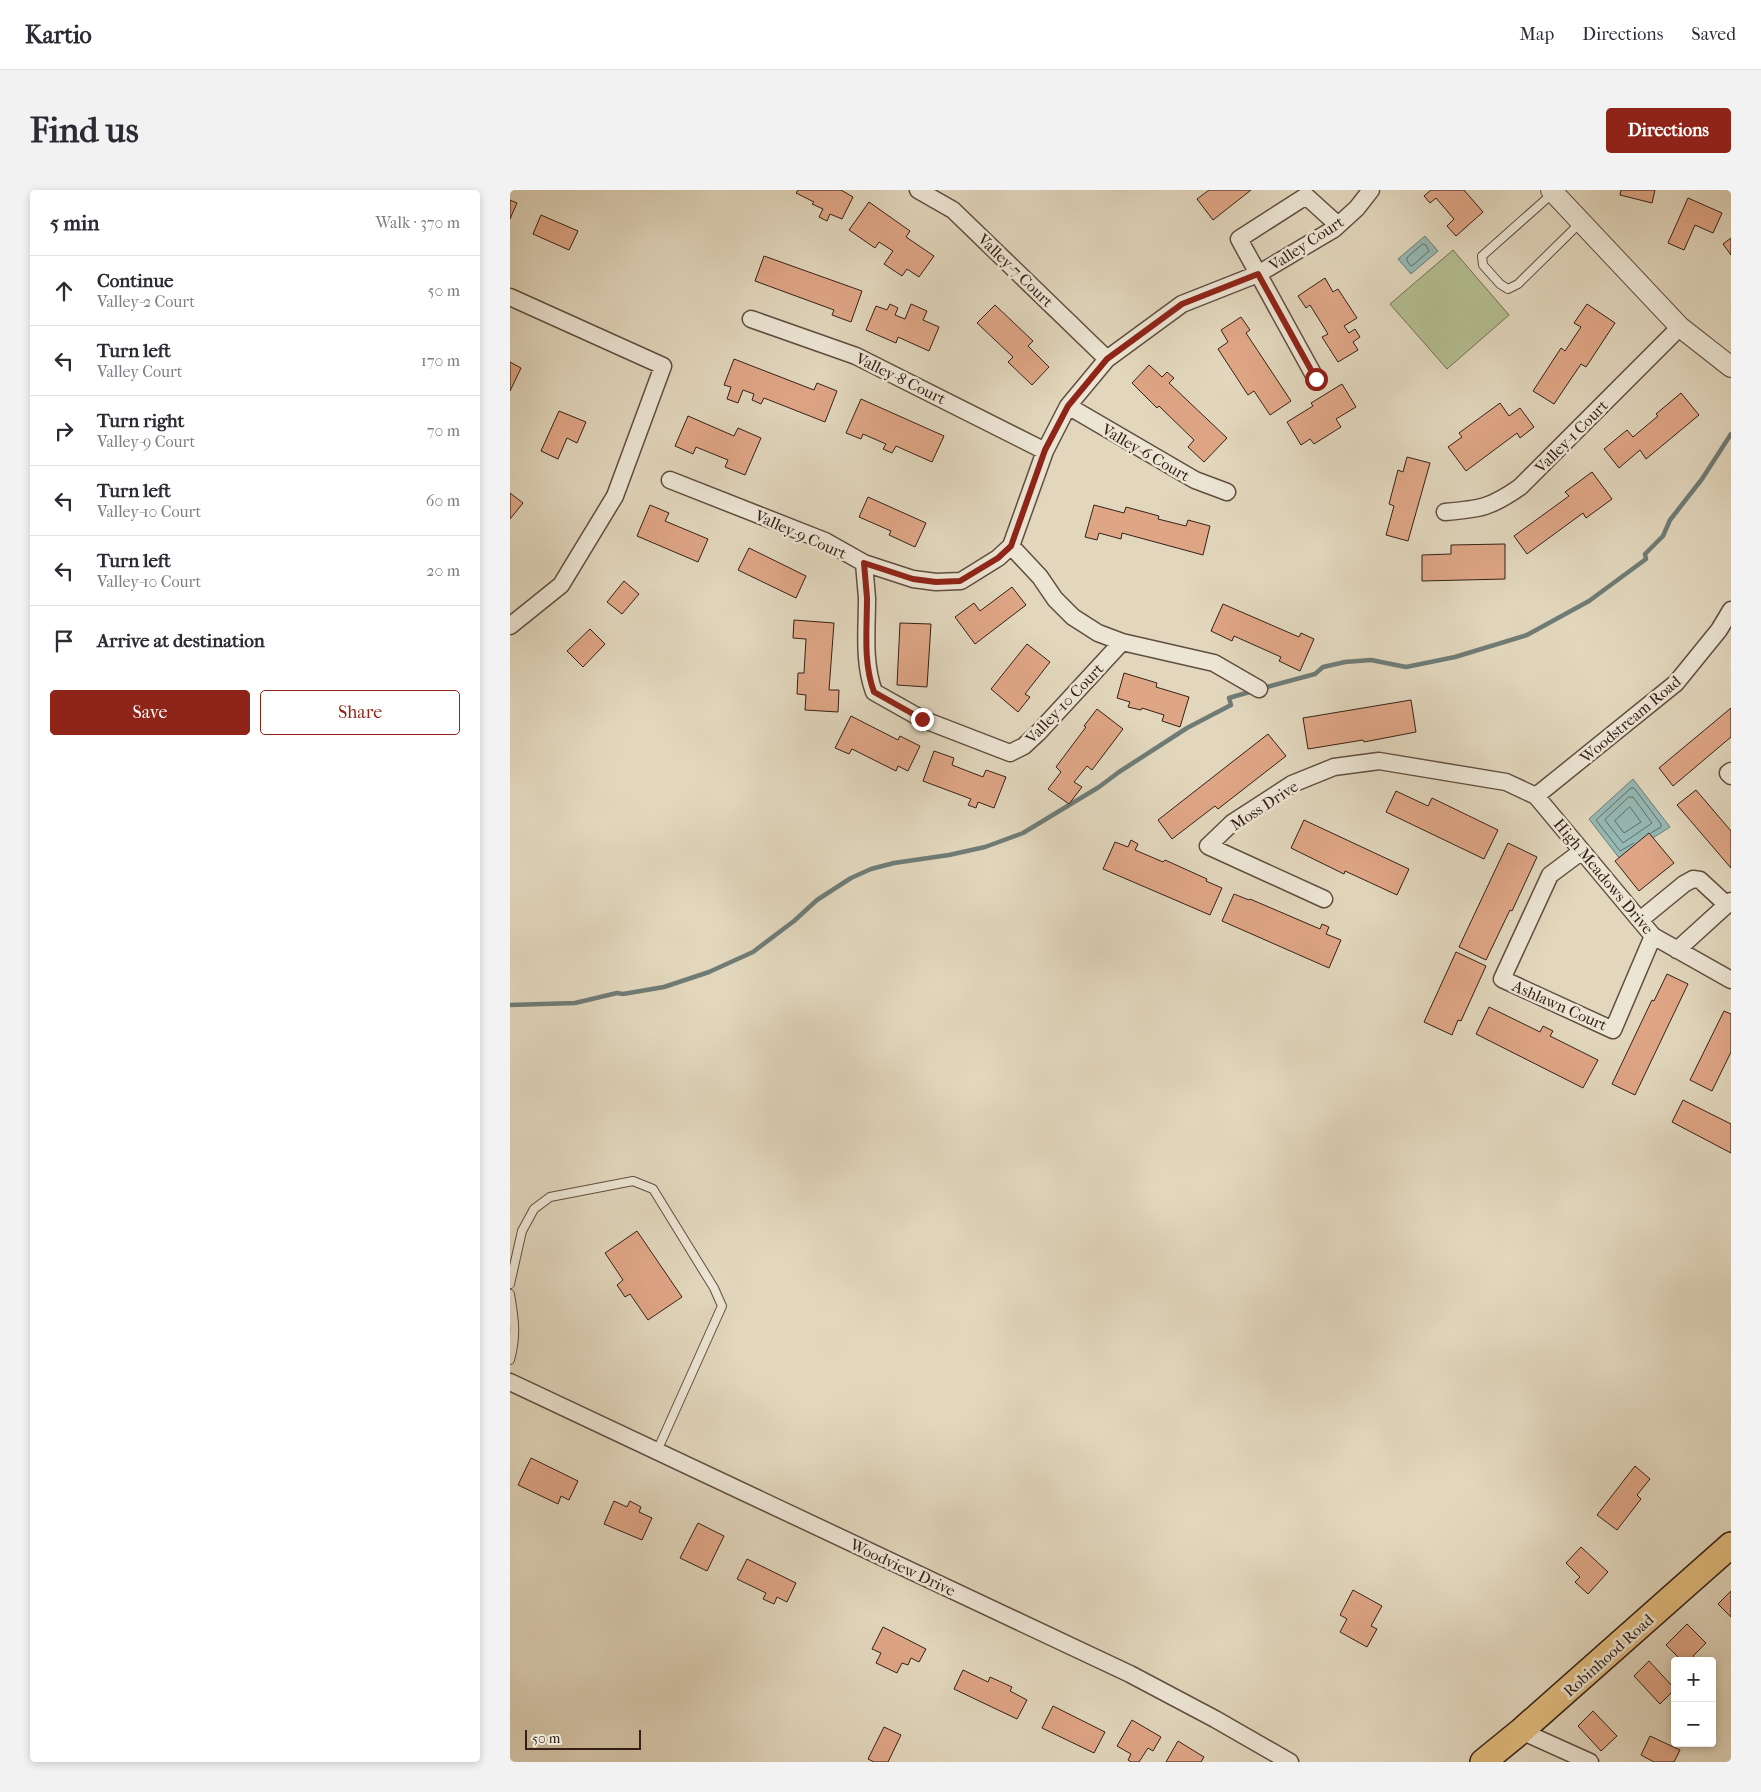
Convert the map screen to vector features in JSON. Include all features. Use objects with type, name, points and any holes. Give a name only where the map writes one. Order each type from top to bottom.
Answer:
[{"type":"main road","name":"Robinhood Road","points":[[1483,1762],[1730,1548]]},
{"type":"street","name":"Valley-7 Court","points":[[918,190],[953,210],[1107,359]]},
{"type":"street","name":"Valley Court","points":[[1011,546],[1045,450],[1068,406],[1107,359],[1182,304],[1258,274],[1334,229],[1357,208],[1371,190]]},
{"type":"street","points":[[1552,191],[1680,328],[1731,367]]},
{"type":"street","points":[[1316,379],[1239,239],[1306,196],[1338,225]]},
{"type":"street","points":[[510,296],[663,366],[615,496],[561,586],[513,623]]},
{"type":"street","name":"Valley-8 Court","points":[[751,319],[856,356],[1045,450]]},
{"type":"street","name":"Valley-1 Court","points":[[1445,512],[1480,508],[1500,501],[1520,487],[1680,328]]},
{"type":"street","name":"Valley-6 Court","points":[[1068,406],[1195,480],[1227,492]]},
{"type":"street","name":"Valley-9 Court","points":[[670,480],[825,541],[864,563],[913,579],[936,582],[960,581],[998,558],[1011,546]]},
{"type":"street","points":[[1011,546],[1040,577],[1055,600],[1074,617],[1098,633],[1122,642],[1214,663],[1259,689]]},
{"type":"street","name":"Valley-10 Court","points":[[864,563],[867,668],[874,692],[922,719],[1010,753],[1024,746],[1038,733],[1122,642]]},
{"type":"street","name":"Woodstream Road","points":[[1536,796],[1676,684],[1720,630],[1731,610]]},
{"type":"street","name":"Moss Drive","points":[[1324,899],[1208,846],[1232,823],[1292,784],[1334,767],[1379,761],[1506,782],[1536,796]]},
{"type":"street","points":[[1731,771],[1728,773],[1731,776]]},
{"type":"street","name":"High Meadows Drive","points":[[1536,796],[1653,936],[1731,980]]},
{"type":"street","name":"Ashlawn Court","points":[[1582,851],[1550,875],[1502,979],[1613,1030],[1653,936]]},
{"type":"street","points":[[1640,920],[1692,879],[1700,880],[1729,903],[1677,950]]},
{"type":"street","name":"Woodview Drive","points":[[510,1382],[1130,1674],[1215,1719],[1290,1762]]},
{"type":"street","points":[[1521,1731],[1590,1762]]},
{"type":"lane","points":[[1552,191],[1482,256],[1483,265],[1500,284],[1508,289],[1518,284],[1581,222]]},
{"type":"lane","points":[[510,1284],[522,1231],[534,1209],[550,1197],[633,1181],[653,1189],[714,1288],[722,1306],[657,1451]]},
{"type":"lane","points":[[510,1294],[515,1322],[514,1344],[510,1360]]},
{"type":"green space","points":[[1453,250],[1509,315],[1447,369],[1390,304]]},
{"type":"water","points":[[1425,236],[1438,251],[1411,274],[1398,259]]},
{"type":"water","points":[[1633,779],[1670,827],[1620,859],[1589,819]]},
{"type":"building","points":[[798,190],[841,190],[853,197],[842,219],[830,214],[827,221],[819,217],[823,209],[796,193]]},
{"type":"building","points":[[1209,190],[1251,190],[1213,220],[1197,199]]},
{"type":"building","points":[[1431,190],[1464,190],[1483,212],[1456,236],[1447,226],[1454,219],[1436,198],[1430,203],[1424,196]]},
{"type":"building","points":[[1621,190],[1655,190],[1652,203],[1620,195]]},
{"type":"building","points":[[1688,198],[1722,213],[1713,233],[1695,225],[1684,250],[1668,243]]},
{"type":"building","points":[[510,200],[517,203],[510,219]]},
{"type":"building","points":[[869,202],[910,231],[906,237],[934,256],[919,277],[907,269],[902,276],[884,264],[893,251],[879,242],[875,248],[849,230]]},
{"type":"building","points":[[541,215],[578,231],[569,250],[533,234]]},
{"type":"building","points":[[1731,238],[1731,255],[1723,244]]},
{"type":"building","points":[[764,256],[862,291],[851,322],[832,315],[834,310],[755,281]]},
{"type":"building","points":[[1325,278],[1333,292],[1338,289],[1357,318],[1344,326],[1349,333],[1355,329],[1360,337],[1353,342],[1358,350],[1338,362],[1322,337],[1328,334],[1310,305],[1306,308],[1298,296]]},
{"type":"building","points":[[890,304],[898,308],[895,315],[905,319],[911,304],[927,311],[923,320],[939,327],[929,351],[898,337],[896,343],[866,330],[876,306],[887,310]]},
{"type":"building","points":[[1587,304],[1615,323],[1586,367],[1581,364],[1554,404],[1533,391],[1561,348],[1565,351],[1581,327],[1574,323]]},
{"type":"building","points":[[995,305],[1033,341],[1028,346],[1049,367],[1032,385],[1008,362],[1013,357],[977,323]]},
{"type":"building","points":[[1241,317],[1250,330],[1246,333],[1291,401],[1270,415],[1254,391],[1248,395],[1218,349],[1228,342],[1221,330]]},
{"type":"building","points":[[734,359],[814,390],[817,383],[837,391],[825,422],[764,398],[761,404],[752,400],[754,394],[743,390],[738,403],[727,399],[731,387],[724,385]]},
{"type":"building","points":[[510,362],[521,368],[510,391]]},
{"type":"building","points":[[1149,365],[1162,377],[1167,372],[1174,378],[1169,383],[1227,438],[1204,462],[1188,447],[1194,440],[1132,383]]},
{"type":"building","points":[[1342,384],[1356,407],[1336,419],[1341,427],[1314,444],[1310,439],[1301,445],[1287,422],[1313,406],[1311,403]]},
{"type":"building","points":[[1681,393],[1699,415],[1646,459],[1640,450],[1619,468],[1604,449],[1627,430],[1633,437]]},
{"type":"building","points":[[861,399],[944,436],[932,462],[896,446],[892,453],[883,449],[886,444],[863,434],[861,439],[846,433]]},
{"type":"building","points":[[1500,403],[1509,416],[1520,408],[1534,427],[1520,438],[1517,433],[1466,471],[1448,447],[1462,437],[1459,433]]},
{"type":"building","points":[[559,411],[586,422],[577,443],[567,438],[558,459],[541,451]]},
{"type":"building","points":[[688,416],[734,436],[738,428],[761,438],[745,475],[725,467],[728,460],[696,447],[693,454],[675,446]]},
{"type":"building","points":[[1407,457],[1430,463],[1408,541],[1386,535],[1394,506],[1389,504],[1398,470],[1403,472]]},
{"type":"building","points":[[1592,472],[1612,499],[1586,518],[1583,513],[1527,554],[1514,536],[1569,496],[1565,492]]},
{"type":"building","points":[[510,493],[523,503],[510,519]]},
{"type":"building","points":[[868,497],[926,523],[915,547],[889,535],[891,531],[859,517]]},
{"type":"building","points":[[650,505],[669,513],[665,521],[708,539],[698,562],[637,536]]},
{"type":"building","points":[[1094,505],[1124,513],[1126,507],[1159,516],[1158,519],[1186,526],[1188,520],[1210,526],[1203,555],[1122,533],[1121,539],[1099,533],[1097,540],[1085,537]]},
{"type":"building","points":[[1505,544],[1505,579],[1422,581],[1422,555],[1451,554],[1451,545]]},
{"type":"building","points":[[749,548],[806,576],[796,598],[738,570]]},
{"type":"building","points":[[624,581],[639,594],[622,614],[607,602]]},
{"type":"building","points":[[1012,587],[1026,605],[975,644],[955,617],[974,603],[980,611]]},
{"type":"building","points":[[1223,604],[1299,637],[1301,633],[1314,639],[1300,671],[1279,661],[1281,657],[1234,636],[1232,641],[1211,631]]},
{"type":"building","points":[[794,620],[834,623],[829,690],[839,690],[838,712],[805,710],[806,695],[797,694],[798,673],[804,673],[806,639],[793,638]]},
{"type":"building","points":[[900,623],[931,624],[927,687],[897,685]]},
{"type":"building","points":[[590,629],[605,644],[583,667],[567,651]]},
{"type":"building","points":[[1027,644],[1050,662],[1025,694],[1030,697],[1018,712],[991,689]]},
{"type":"building","points":[[1124,673],[1157,683],[1156,687],[1189,697],[1180,727],[1162,721],[1164,715],[1142,708],[1141,710],[1128,707],[1130,702],[1117,698]]},
{"type":"building","points":[[1411,700],[1416,732],[1364,742],[1363,740],[1308,749],[1303,718]]},
{"type":"building","points":[[1731,708],[1731,737],[1673,786],[1659,768]]},
{"type":"building","points":[[1097,709],[1123,729],[1092,770],[1087,766],[1074,782],[1082,787],[1069,804],[1048,789],[1061,772],[1056,767]]},
{"type":"building","points":[[851,716],[898,740],[900,736],[920,746],[908,771],[898,766],[896,771],[852,749],[849,754],[835,748]]},
{"type":"building","points":[[1268,734],[1286,756],[1218,809],[1215,806],[1172,839],[1158,820]]},
{"type":"building","points":[[934,751],[954,758],[952,765],[983,777],[986,770],[1006,777],[994,808],[978,802],[976,808],[968,805],[971,799],[923,781]]},
{"type":"building","points":[[1696,790],[1731,831],[1731,868],[1677,805]]},
{"type":"building","points":[[1396,791],[1428,806],[1432,798],[1498,830],[1484,859],[1386,812]]},
{"type":"building","points":[[1304,820],[1409,869],[1397,895],[1345,871],[1344,874],[1291,848]]},
{"type":"building","points":[[1649,833],[1674,863],[1639,891],[1615,861]]},
{"type":"building","points":[[1131,840],[1138,844],[1135,850],[1163,862],[1165,860],[1222,888],[1210,915],[1103,869],[1115,842],[1128,847]]},
{"type":"building","points":[[1508,843],[1537,857],[1512,911],[1510,910],[1486,960],[1459,947]]},
{"type":"building","points":[[1234,894],[1320,929],[1322,924],[1329,927],[1326,934],[1341,940],[1329,968],[1222,921]]},
{"type":"building","points":[[1456,952],[1486,966],[1461,1021],[1458,1020],[1452,1035],[1424,1022]]},
{"type":"building","points":[[1667,974],[1688,984],[1635,1095],[1612,1084],[1652,1000],[1654,1001]]},
{"type":"building","points":[[1489,1007],[1540,1032],[1543,1026],[1553,1031],[1550,1036],[1598,1060],[1583,1088],[1476,1034]]},
{"type":"building","points":[[1724,1011],[1731,1014],[1731,1052],[1712,1091],[1690,1080]]},
{"type":"building","points":[[1683,1100],[1731,1124],[1731,1153],[1672,1122]]},
{"type":"building","points":[[637,1231],[682,1297],[648,1320],[630,1294],[625,1297],[617,1285],[623,1280],[605,1253]]},
{"type":"building","points":[[531,1458],[578,1481],[569,1500],[561,1496],[558,1504],[518,1485]]},
{"type":"building","points":[[1635,1466],[1650,1479],[1637,1495],[1641,1499],[1617,1530],[1597,1515]]},
{"type":"building","points":[[614,1501],[627,1507],[630,1501],[641,1507],[639,1512],[652,1518],[642,1540],[604,1524]]},
{"type":"building","points":[[698,1523],[724,1536],[707,1571],[680,1558]]},
{"type":"building","points":[[1581,1547],[1608,1572],[1588,1594],[1575,1582],[1580,1577],[1566,1563]]},
{"type":"building","points":[[747,1559],[796,1583],[787,1602],[777,1597],[774,1604],[763,1599],[766,1593],[737,1579]]},
{"type":"building","points":[[1353,1590],[1382,1606],[1371,1626],[1377,1629],[1367,1647],[1340,1632],[1347,1619],[1340,1615]]},
{"type":"building","points":[[1731,1591],[1731,1617],[1718,1604]]},
{"type":"building","points":[[1687,1624],[1706,1643],[1694,1657],[1678,1657],[1666,1645]]},
{"type":"building","points":[[883,1627],[926,1649],[919,1662],[911,1658],[908,1665],[902,1663],[897,1673],[876,1663],[881,1653],[872,1649]]},
{"type":"building","points":[[1649,1661],[1671,1685],[1671,1693],[1660,1704],[1634,1676]]},
{"type":"building","points":[[963,1670],[988,1682],[990,1677],[1012,1687],[1010,1691],[1027,1700],[1017,1719],[954,1689]]},
{"type":"building","points":[[1053,1706],[1105,1732],[1094,1753],[1042,1728]]},
{"type":"building","points":[[1593,1711],[1617,1736],[1601,1751],[1578,1726]]},
{"type":"building","points":[[1132,1720],[1161,1737],[1153,1751],[1148,1748],[1139,1762],[1128,1760],[1131,1754],[1117,1746]]},
{"type":"building","points":[[884,1727],[901,1735],[888,1762],[874,1762],[868,1759]]},
{"type":"building","points":[[1650,1736],[1680,1750],[1674,1762],[1654,1762],[1641,1755]]},
{"type":"building","points":[[1178,1741],[1204,1757],[1201,1762],[1166,1762]]},
{"type":"waterway","points":[[1263,688],[1315,674],[1323,667],[1345,662],[1371,660],[1406,667],[1455,657],[1527,635],[1589,601],[1646,559],[1645,554],[1663,536],[1670,520],[1702,479],[1731,434]]},
{"type":"waterway","points":[[510,1005],[575,1003],[617,993],[623,994],[664,987],[709,972],[753,952],[794,921],[817,900],[851,878],[871,869],[894,863],[949,855],[985,847],[1023,833],[1099,787],[1187,728],[1231,705],[1229,698],[1253,691]]},
{"type":"route","points":[[922,719],[874,692],[868,676],[864,563],[913,579],[936,582],[960,581],[998,558],[1011,546],[1045,450],[1068,406],[1107,359],[1182,304],[1258,274],[1316,379]]}]
